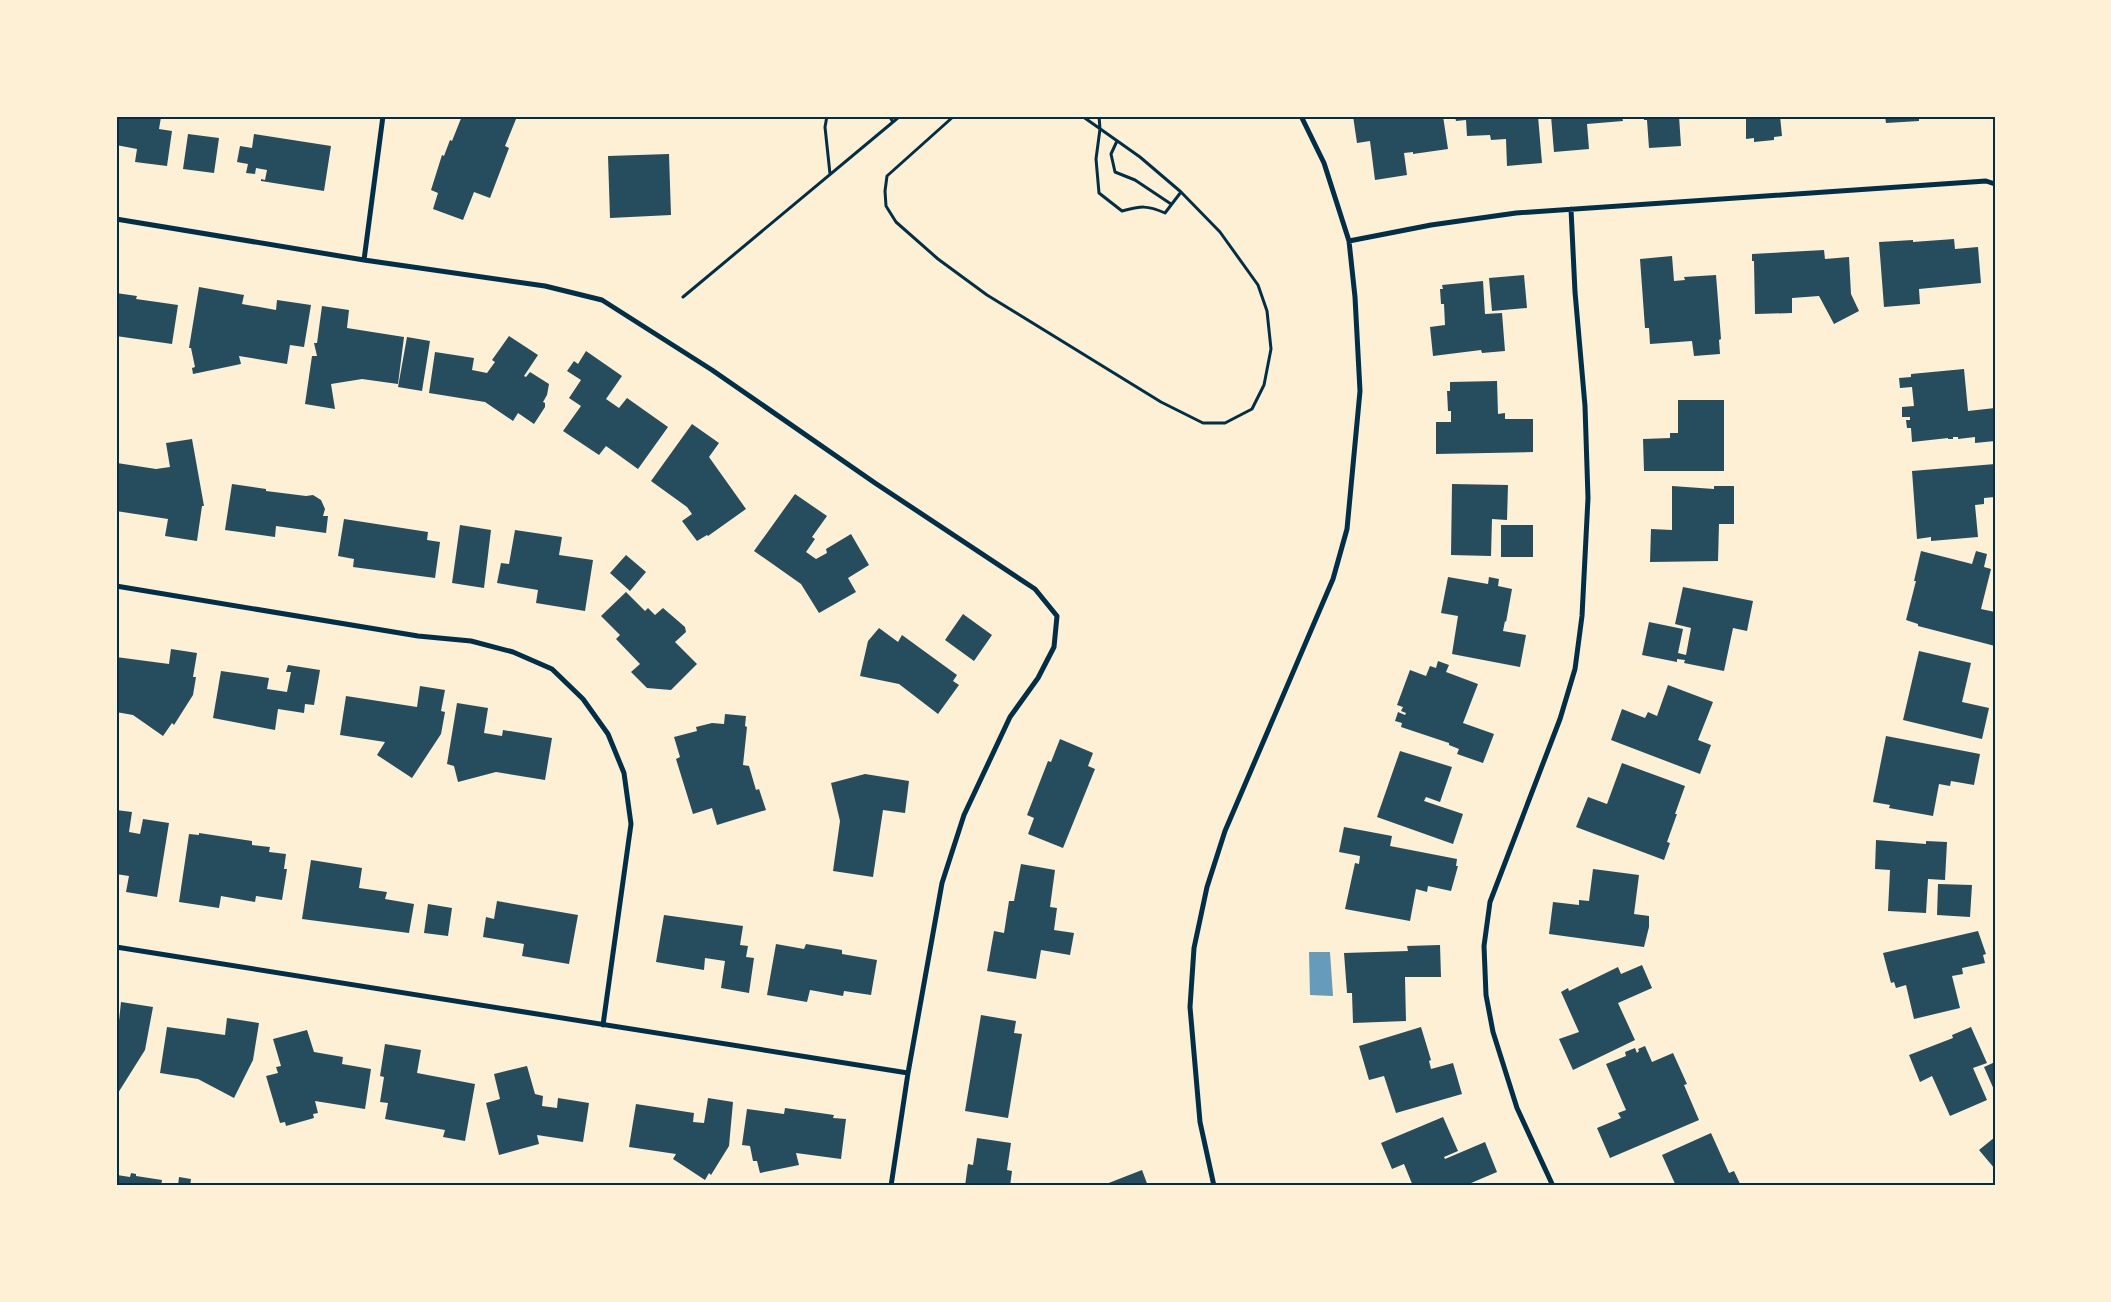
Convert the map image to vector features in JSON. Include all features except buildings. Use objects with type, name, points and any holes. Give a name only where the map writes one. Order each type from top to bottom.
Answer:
[{"type":"street","points":[[364,260],[383,116]]},
{"type":"street","points":[[1214,1186],[1200,1122],[1191,1016],[1194,948],[1207,887],[1225,831],[1333,579],[1347,529],[1360,391],[1355,297],[1349,241],[1324,163],[1301,116]]},
{"type":"street","points":[[1349,241],[1516,213],[1986,181],[1995,184]]},
{"type":"street","points":[[1553,1186],[1517,1108],[1493,1032],[1486,995],[1484,946],[1490,902],[1560,719],[1575,669],[1582,616],[1588,498],[1585,406],[1575,292],[1571,209]]},
{"type":"street","points":[[116,219],[364,260],[545,286],[602,300],[712,370],[874,483],[1036,589],[1057,616],[1054,647],[1038,678],[1010,717],[961,824],[942,883],[908,1073],[891,1186]]},
{"type":"street","points":[[116,586],[418,636],[471,641],[513,652],[552,669],[584,700],[608,734],[624,773],[631,824],[603,1025]]},
{"type":"street","points":[[116,947],[908,1073]]},
{"type":"path","points":[[827,116],[825,127],[830,174]]},
{"type":"path","points":[[889,116],[893,122]]},
{"type":"path","points":[[683,297],[900,116]]},
{"type":"path","points":[[954,116],[887,176],[884,191],[886,206],[896,222],[938,259],[987,295],[1161,402],[1203,422],[1225,423],[1252,409],[1264,385],[1271,349],[1267,311],[1258,285],[1238,254],[1220,232],[1181,192],[1140,157],[1082,116]]},
{"type":"path","points":[[1099,116],[1100,129],[1096,159],[1098,193],[1122,211],[1141,206],[1165,213],[1181,192]]},
{"type":"path","points":[[1117,141],[1112,154],[1115,172],[1135,180],[1171,204]]},
{"type":"water","points":[[1309,952],[1330,952],[1333,996],[1310,995]]}]
